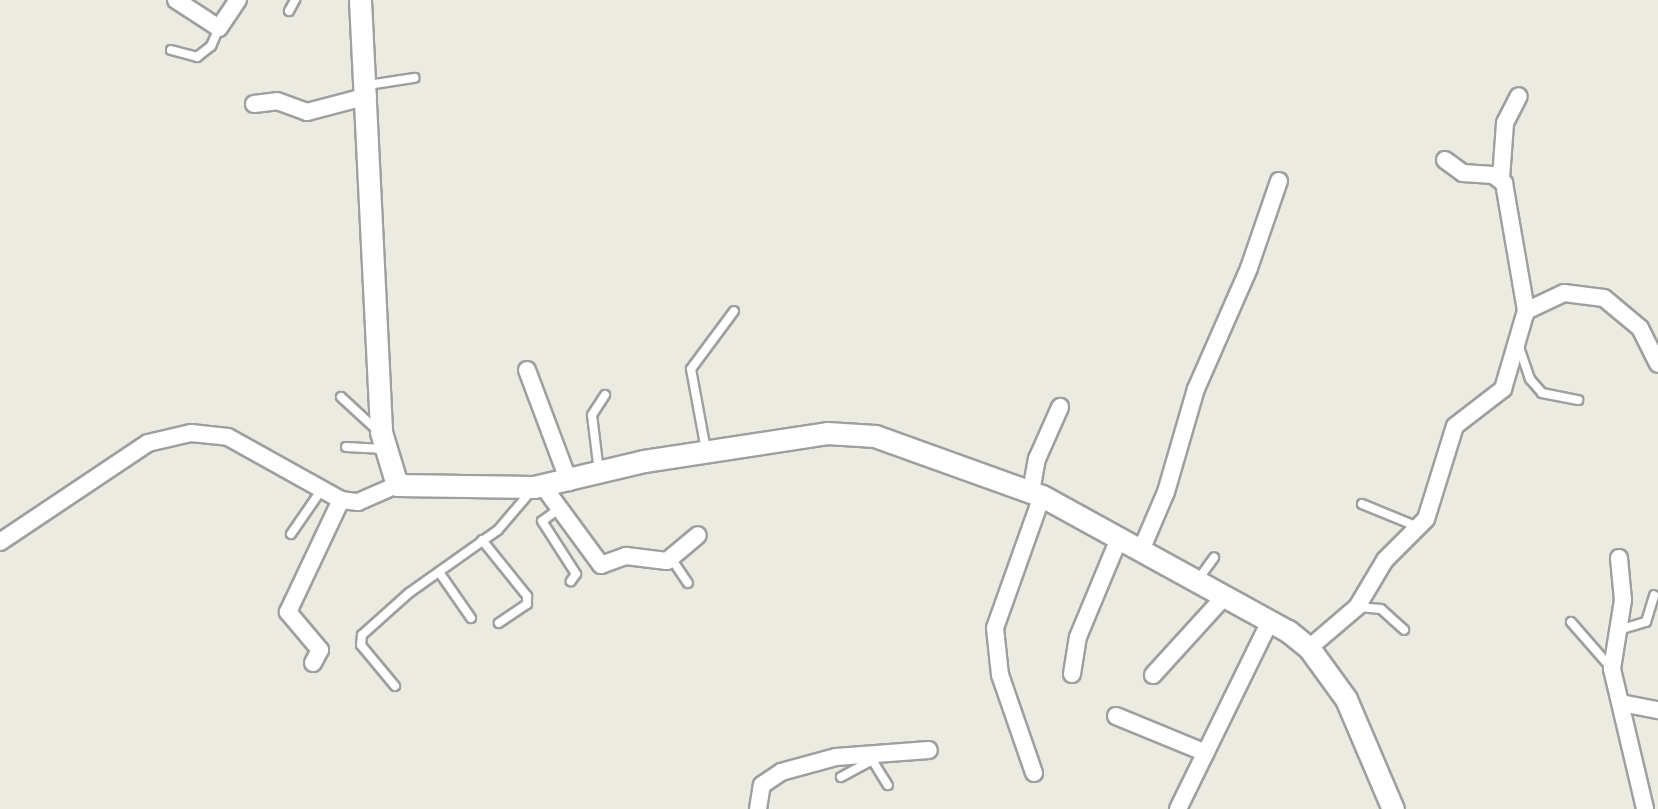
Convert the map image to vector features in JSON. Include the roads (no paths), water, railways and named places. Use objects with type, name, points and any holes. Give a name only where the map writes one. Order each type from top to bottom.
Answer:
[{"type":"street","points":[[176,0],[219,28],[238,0]]},
{"type":"street","points":[[360,0],[368,91],[383,441],[397,485]]},
{"type":"street","points":[[254,104],[277,101],[307,111],[368,91]]},
{"type":"street","points":[[1309,648],[1357,607],[1385,560],[1418,527],[1434,503],[1455,426],[1503,389],[1526,311],[1520,255],[1501,180],[1505,123],[1519,96]]},
{"type":"street","points":[[1445,160],[1464,173],[1501,180]]},
{"type":"street","points":[[1142,548],[1166,492],[1196,389],[1245,278],[1280,181]]},
{"type":"street","points":[[1526,311],[1564,293],[1604,298],[1640,328],[1658,364]]},
{"type":"street","points":[[527,370],[569,482]]},
{"type":"street","points":[[1034,773],[1000,675],[995,628],[1036,494],[1040,451],[1060,407]]},
{"type":"street","points":[[0,542],[131,453],[169,436],[208,432],[228,437],[341,500],[358,502],[397,485],[539,487],[569,482],[599,472],[856,432],[1036,494],[1142,548],[1224,597],[1270,621],[1309,648],[1350,706],[1393,809]]},
{"type":"street","points":[[539,487],[601,565],[626,556],[671,558],[698,535]]},
{"type":"street","points":[[313,663],[320,650],[288,612],[341,500]]},
{"type":"street","points":[[1072,674],[1078,637],[1120,536]]},
{"type":"street","points":[[1619,558],[1619,630],[1612,669],[1645,809]]},
{"type":"street","points":[[1153,675],[1224,597]]},
{"type":"street","points":[[1178,809],[1270,621]]},
{"type":"street","points":[[1621,703],[1658,710]]},
{"type":"street","points":[[1116,716],[1206,753]]},
{"type":"street","points":[[758,809],[757,795],[769,777],[827,759],[879,758],[930,750]]},
{"type":"lane","points":[[289,11],[295,0]]},
{"type":"lane","points":[[171,50],[197,57],[211,46],[219,28]]},
{"type":"lane","points":[[368,91],[414,78]]},
{"type":"lane","points":[[706,454],[691,369],[734,311]]},
{"type":"lane","points":[[1517,341],[1534,386],[1554,398],[1578,400]]},
{"type":"lane","points":[[599,472],[592,415],[605,395]]},
{"type":"lane","points":[[341,397],[383,441]]},
{"type":"lane","points":[[346,447],[383,441]]},
{"type":"lane","points":[[395,686],[361,645],[362,635],[439,572],[483,540],[539,487]]},
{"type":"lane","points":[[291,534],[322,489]]},
{"type":"lane","points":[[1362,504],[1418,527]]},
{"type":"lane","points":[[556,511],[542,521],[576,574],[571,581]]},
{"type":"lane","points":[[483,540],[528,596],[527,604],[499,623]]},
{"type":"lane","points":[[671,558],[688,583]]},
{"type":"lane","points":[[1197,581],[1214,558]]},
{"type":"lane","points":[[439,572],[471,618]]},
{"type":"lane","points":[[1619,630],[1646,622],[1654,596]]},
{"type":"lane","points":[[1357,607],[1381,609],[1404,630]]},
{"type":"lane","points":[[1570,622],[1612,669]]},
{"type":"lane","points":[[841,777],[879,758],[888,785]]}]
